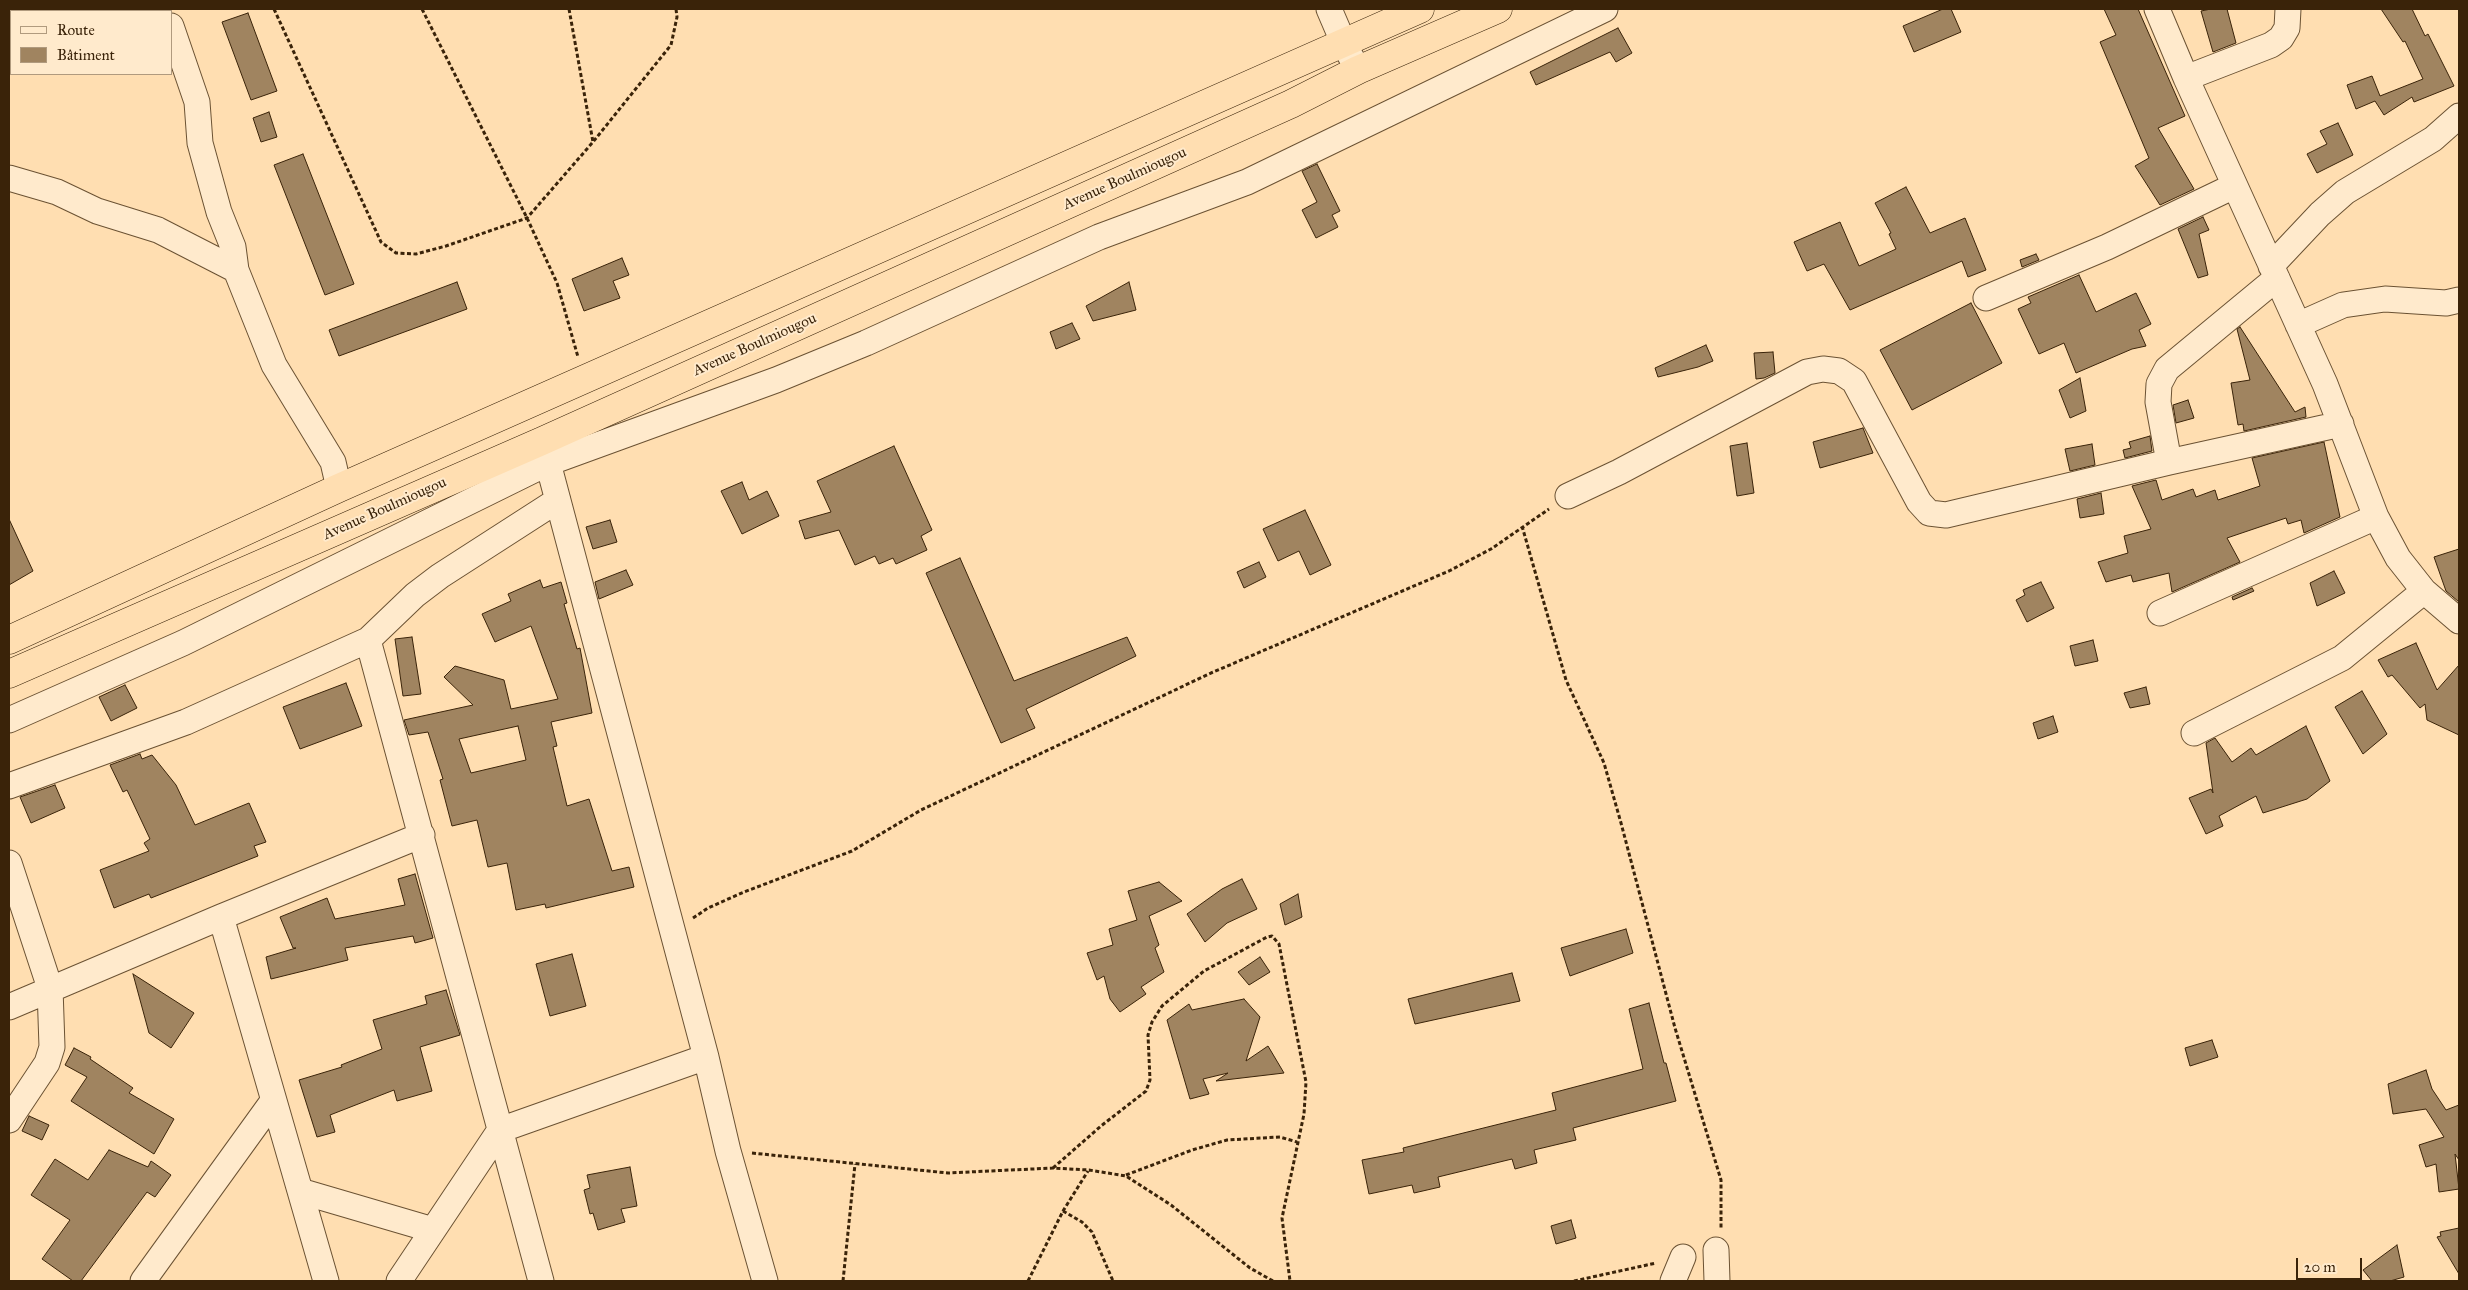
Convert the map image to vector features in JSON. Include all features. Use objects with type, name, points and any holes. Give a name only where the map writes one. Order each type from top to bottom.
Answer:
[{"type":"highway","points":[[9,640],[339,488],[1420,9]]},
{"type":"highway","name":"Avenue Boulmiougou","points":[[9,674],[545,452],[1292,104],[1358,70],[1498,9]]},
{"type":"street","points":[[1329,9],[1358,70]]},
{"type":"street","points":[[9,720],[183,642],[545,452],[776,380],[866,343],[1099,237],[1247,182],[1605,9]]},
{"type":"street","points":[[2157,9],[2234,186],[2342,424],[2376,517],[2398,558],[2424,591],[2459,621]]},
{"type":"street","points":[[2186,78],[2271,46],[2281,38],[2287,28],[2288,9]]},
{"type":"street","points":[[172,29],[196,102],[200,143],[219,212],[233,247],[236,270],[274,365],[333,462],[339,488]]},
{"type":"street","points":[[2169,462],[2158,402],[2160,384],[2167,369],[2274,272],[2320,214],[2345,192],[2434,139],[2459,116]]},
{"type":"street","points":[[9,178],[57,192],[97,211],[158,230],[236,270]]},
{"type":"street","points":[[1986,298],[2107,247],[2234,186]]},
{"type":"street","points":[[2298,325],[2343,305],[2385,299],[2446,303],[2459,300]]},
{"type":"street","points":[[1568,496],[1619,472],[1807,372],[1823,369],[1839,371],[1854,381],[1918,502],[1929,513],[1946,515],[2169,462],[2342,424]]},
{"type":"street","points":[[545,452],[706,1057],[728,1151],[765,1281]]},
{"type":"street","points":[[9,786],[186,722],[368,640],[415,595],[440,576],[558,500]]},
{"type":"street","points":[[2160,612],[2376,517]]},
{"type":"street","points":[[2194,734],[2342,658],[2424,591]]},
{"type":"street","points":[[368,640],[541,1281]]},
{"type":"street","points":[[9,1007],[50,988],[422,835]]},
{"type":"street","points":[[9,863],[50,988],[52,1047],[47,1063],[9,1120]]},
{"type":"street","points":[[221,917],[326,1281]]},
{"type":"street","points":[[399,1281],[500,1130],[706,1057]]},
{"type":"street","points":[[143,1281],[273,1101]]},
{"type":"street","points":[[300,1191],[433,1230]]},
{"type":"street","points":[[1716,1250],[1717,1281]]},
{"type":"street","points":[[1673,1281],[1683,1257]]},
{"type":"path","points":[[274,9],[381,242],[396,254],[416,254],[446,246],[527,218],[671,45],[677,17],[676,9]]},
{"type":"path","points":[[422,9],[527,218],[557,283],[584,381]]},
{"type":"path","points":[[569,9],[592,142]]},
{"type":"path","points":[[673,932],[708,908],[786,875],[852,851],[921,810],[1211,673],[1449,571],[1491,549],[1568,496]]},
{"type":"path","points":[[1522,526],[1566,680],[1604,763],[1678,1037],[1721,1180],[1722,1226],[1716,1250]]},
{"type":"path","points":[[1053,1168],[1101,1126],[1146,1091],[1150,1080],[1148,1035],[1152,1022],[1162,1006],[1204,971],[1272,936],[1279,944],[1306,1082],[1304,1114],[1282,1218],[1290,1281]]},
{"type":"path","points":[[1126,1176],[1192,1150],[1227,1140],[1280,1137],[1297,1142]]},
{"type":"path","points":[[728,1151],[948,1173],[1053,1168],[1089,1170],[1126,1176],[1171,1205],[1250,1268],[1273,1281]]},
{"type":"path","points":[[843,1281],[855,1164]]},
{"type":"path","points":[[1028,1281],[1063,1210],[1089,1170]]},
{"type":"path","points":[[1063,1210],[1092,1232],[1113,1281]]},
{"type":"path","points":[[1574,1281],[1683,1257]]},
{"type":"building","points":[[1943,9],[1951,9],[1961,32],[1914,52],[1903,26]]},
{"type":"building","points":[[2104,9],[2138,9],[2185,116],[2158,128],[2194,189],[2160,205],[2135,166],[2149,158],[2100,42],[2116,35]]},
{"type":"building","points":[[2227,9],[2236,43],[2213,52],[2201,11]]},
{"type":"building","points":[[2381,9],[2412,9],[2425,36],[2428,34],[2454,86],[2414,102],[2412,97],[2384,115],[2375,101],[2356,109],[2347,85],[2372,76],[2380,96],[2423,79],[2405,41],[2403,42]]},
{"type":"building","points":[[248,13],[277,91],[251,100],[222,22]]},
{"type":"building","points":[[1618,28],[1632,53],[1616,62],[1610,52],[1536,85],[1530,72]]},
{"type":"building","points":[[269,112],[277,137],[261,142],[253,118]]},
{"type":"building","points":[[2338,123],[2353,155],[2317,173],[2307,154],[2327,144],[2320,131]]},
{"type":"building","points":[[303,154],[354,284],[325,295],[274,165]]},
{"type":"building","points":[[1317,164],[1340,211],[1332,215],[1338,227],[1316,238],[1302,210],[1317,202],[1302,171]]},
{"type":"building","points":[[1906,187],[1930,233],[1965,218],[1986,270],[1968,277],[1962,261],[1850,310],[1824,264],[1807,271],[1794,242],[1840,222],[1859,266],[1896,249],[1889,234],[1891,233],[1875,203]]},
{"type":"building","points":[[2203,217],[2209,230],[2199,234],[2208,275],[2198,278],[2178,229]]},
{"type":"building","points":[[2036,254],[2039,260],[2022,267],[2020,260]]},
{"type":"building","points":[[622,258],[629,275],[613,281],[620,298],[584,311],[572,279]]},
{"type":"building","points":[[2079,275],[2096,312],[2136,293],[2151,324],[2139,330],[2146,346],[2132,349],[2076,373],[2064,343],[2039,354],[2018,309],[2031,303],[2028,297]]},
{"type":"building","points":[[457,282],[467,309],[339,356],[329,330]]},
{"type":"building","points":[[1129,282],[1136,310],[1093,321],[1086,306]]},
{"type":"building","points":[[1971,303],[2002,363],[1912,410],[1880,350]]},
{"type":"building","points":[[1072,323],[1080,339],[1056,349],[1050,332]]},
{"type":"building","points":[[2240,327],[2295,412],[2305,407],[2306,417],[2244,431],[2243,424],[2238,425],[2231,383],[2250,380],[2237,329]]},
{"type":"building","points":[[1706,345],[1713,361],[1698,367],[1658,377],[1655,368]]},
{"type":"building","points":[[1773,352],[1775,373],[1756,379],[1754,353]]},
{"type":"building","points":[[2080,378],[2086,411],[2070,418],[2059,390]]},
{"type":"building","points":[[2188,400],[2194,418],[2176,423],[2173,405]]},
{"type":"building","points":[[1863,428],[1873,453],[1820,468],[1813,442]]},
{"type":"building","points":[[2150,436],[2152,451],[2125,458],[2123,450],[2131,448],[2129,442]]},
{"type":"building","points":[[2324,442],[2340,517],[2304,533],[2301,520],[2288,524],[2286,518],[2227,538],[2240,562],[2172,592],[2169,573],[2133,582],[2131,575],[2106,582],[2098,562],[2128,553],[2124,536],[2151,529],[2132,486],[2156,480],[2162,500],[2193,489],[2196,497],[2215,490],[2218,500],[2260,486],[2252,458]]},
{"type":"building","points":[[1747,443],[1754,493],[1737,496],[1730,446]]},
{"type":"building","points":[[2092,444],[2095,465],[2070,471],[2065,449]]},
{"type":"building","points":[[894,446],[932,530],[921,536],[927,550],[896,564],[893,558],[879,564],[875,556],[855,565],[839,530],[805,539],[799,521],[831,512],[817,481]]},
{"type":"building","points":[[742,482],[749,500],[767,491],[779,516],[742,534],[721,491]]},
{"type":"building","points":[[2101,493],[2104,514],[2080,518],[2077,499]]},
{"type":"building","points":[[1305,510],[1331,565],[1310,575],[1299,551],[1278,561],[1263,529]]},
{"type":"building","points":[[9,519],[33,571],[9,585]]},
{"type":"building","points":[[610,520],[617,542],[593,549],[586,527]]},
{"type":"building","points":[[2459,549],[2459,602],[2446,591],[2434,557]]},
{"type":"building","points":[[960,558],[1014,681],[1127,637],[1136,656],[1026,709],[1035,728],[1001,743],[926,573]]},
{"type":"building","points":[[1259,562],[1266,577],[1244,588],[1237,572]]},
{"type":"building","points":[[626,570],[633,585],[599,599],[595,582]]},
{"type":"building","points":[[2334,571],[2345,593],[2317,606],[2310,583]]},
{"type":"building","points":[[540,580],[543,588],[561,582],[567,603],[564,604],[577,649],[580,648],[592,713],[551,722],[557,746],[553,747],[567,806],[589,799],[612,871],[629,867],[634,887],[546,908],[545,904],[516,910],[507,863],[488,867],[477,820],[452,826],[440,780],[443,779],[428,732],[409,735],[404,720],[473,705],[444,677],[455,666],[504,680],[511,709],[558,699],[531,626],[495,642],[482,614],[511,601],[508,594]],"holes":[[[518,726],[526,760],[471,773],[459,739]]]},
{"type":"building","points":[[2041,582],[2054,608],[2027,622],[2016,600],[2025,595],[2023,590]]},
{"type":"building","points":[[2252,588],[2254,591],[2233,600],[2232,597]]},
{"type":"building","points":[[412,637],[421,694],[403,696],[395,639]]},
{"type":"building","points":[[2093,640],[2098,661],[2075,666],[2070,646]]},
{"type":"building","points":[[2416,643],[2437,690],[2459,665],[2459,735],[2427,720],[2425,704],[2420,708],[2392,675],[2388,677],[2378,660]]},
{"type":"building","points":[[346,683],[362,726],[300,749],[283,707]]},
{"type":"building","points":[[125,685],[137,708],[111,721],[99,697]]},
{"type":"building","points":[[2146,687],[2150,704],[2130,708],[2124,693]]},
{"type":"building","points":[[2362,691],[2387,734],[2363,754],[2335,707]]},
{"type":"building","points":[[2053,716],[2058,732],[2038,739],[2033,723]]},
{"type":"building","points":[[2306,726],[2330,781],[2307,799],[2263,813],[2256,796],[2219,816],[2223,826],[2206,834],[2189,798],[2211,789],[2213,793],[2206,743],[2215,738],[2232,762],[2251,748],[2256,755]]},
{"type":"building","points":[[140,754],[142,759],[152,755],[176,785],[195,825],[249,803],[266,842],[254,846],[258,856],[151,898],[149,894],[114,908],[100,870],[149,851],[144,843],[150,839],[127,790],[123,792],[110,765]]},
{"type":"building","points":[[55,785],[65,808],[31,823],[20,797]]},
{"type":"building","points":[[415,874],[433,938],[415,943],[413,936],[345,948],[348,960],[271,979],[266,957],[296,948],[293,948],[280,917],[327,898],[335,919],[405,905],[398,879]]},
{"type":"building","points":[[1242,879],[1257,909],[1227,923],[1205,942],[1187,914],[1222,889]]},
{"type":"building","points":[[1159,882],[1182,901],[1149,916],[1159,945],[1155,948],[1164,972],[1141,987],[1146,994],[1120,1012],[1110,999],[1104,976],[1097,980],[1087,953],[1113,945],[1109,929],[1137,920],[1128,891]]},
{"type":"building","points":[[1298,894],[1302,917],[1285,925],[1280,904]]},
{"type":"building","points":[[1626,929],[1633,953],[1570,976],[1561,948]]},
{"type":"building","points":[[572,954],[586,1006],[550,1016],[536,964]]},
{"type":"building","points":[[1260,957],[1270,972],[1249,985],[1238,972]]},
{"type":"building","points":[[1512,973],[1520,1001],[1415,1024],[1408,999]]},
{"type":"building","points":[[133,974],[194,1013],[171,1048],[149,1033]]},
{"type":"building","points":[[446,990],[460,1035],[420,1047],[432,1091],[397,1101],[394,1090],[330,1115],[335,1132],[317,1137],[299,1080],[342,1067],[341,1065],[382,1049],[373,1020],[427,1004],[425,996]]},
{"type":"building","points":[[1244,999],[1260,1017],[1246,1061],[1268,1046],[1284,1073],[1216,1081],[1228,1073],[1203,1079],[1209,1094],[1190,1099],[1167,1020],[1189,1004],[1192,1010]]},
{"type":"building","points":[[1649,1003],[1676,1101],[1573,1128],[1576,1140],[1534,1150],[1537,1163],[1515,1169],[1512,1159],[1438,1177],[1440,1187],[1414,1193],[1412,1185],[1369,1194],[1362,1160],[1404,1152],[1403,1148],[1556,1110],[1552,1093],[1643,1069],[1629,1009]]},
{"type":"building","points":[[2212,1040],[2218,1057],[2190,1066],[2185,1048]]},
{"type":"building","points":[[74,1048],[91,1057],[90,1059],[133,1088],[129,1093],[174,1119],[154,1154],[71,1101],[87,1077],[65,1065]]},
{"type":"building","points":[[2426,1070],[2432,1089],[2446,1110],[2459,1105],[2459,1160],[2455,1154],[2459,1189],[2439,1192],[2436,1164],[2426,1167],[2419,1145],[2444,1137],[2426,1109],[2393,1114],[2388,1084]]},
{"type":"building","points":[[29,1116],[49,1125],[42,1140],[22,1131]]},
{"type":"building","points":[[109,1150],[148,1167],[151,1161],[171,1175],[155,1197],[147,1192],[81,1281],[73,1281],[42,1259],[70,1220],[31,1195],[55,1159],[88,1180]]},
{"type":"building","points":[[630,1167],[637,1206],[621,1209],[625,1222],[598,1230],[593,1213],[590,1214],[584,1190],[590,1188],[587,1175]]},
{"type":"building","points":[[1571,1220],[1576,1238],[1556,1244],[1551,1226]]},
{"type":"building","points":[[2459,1228],[2459,1274],[2437,1237],[2441,1236],[2440,1232]]},
{"type":"building","points":[[2397,1245],[2404,1277],[2390,1281],[2372,1281],[2363,1270]]}]
